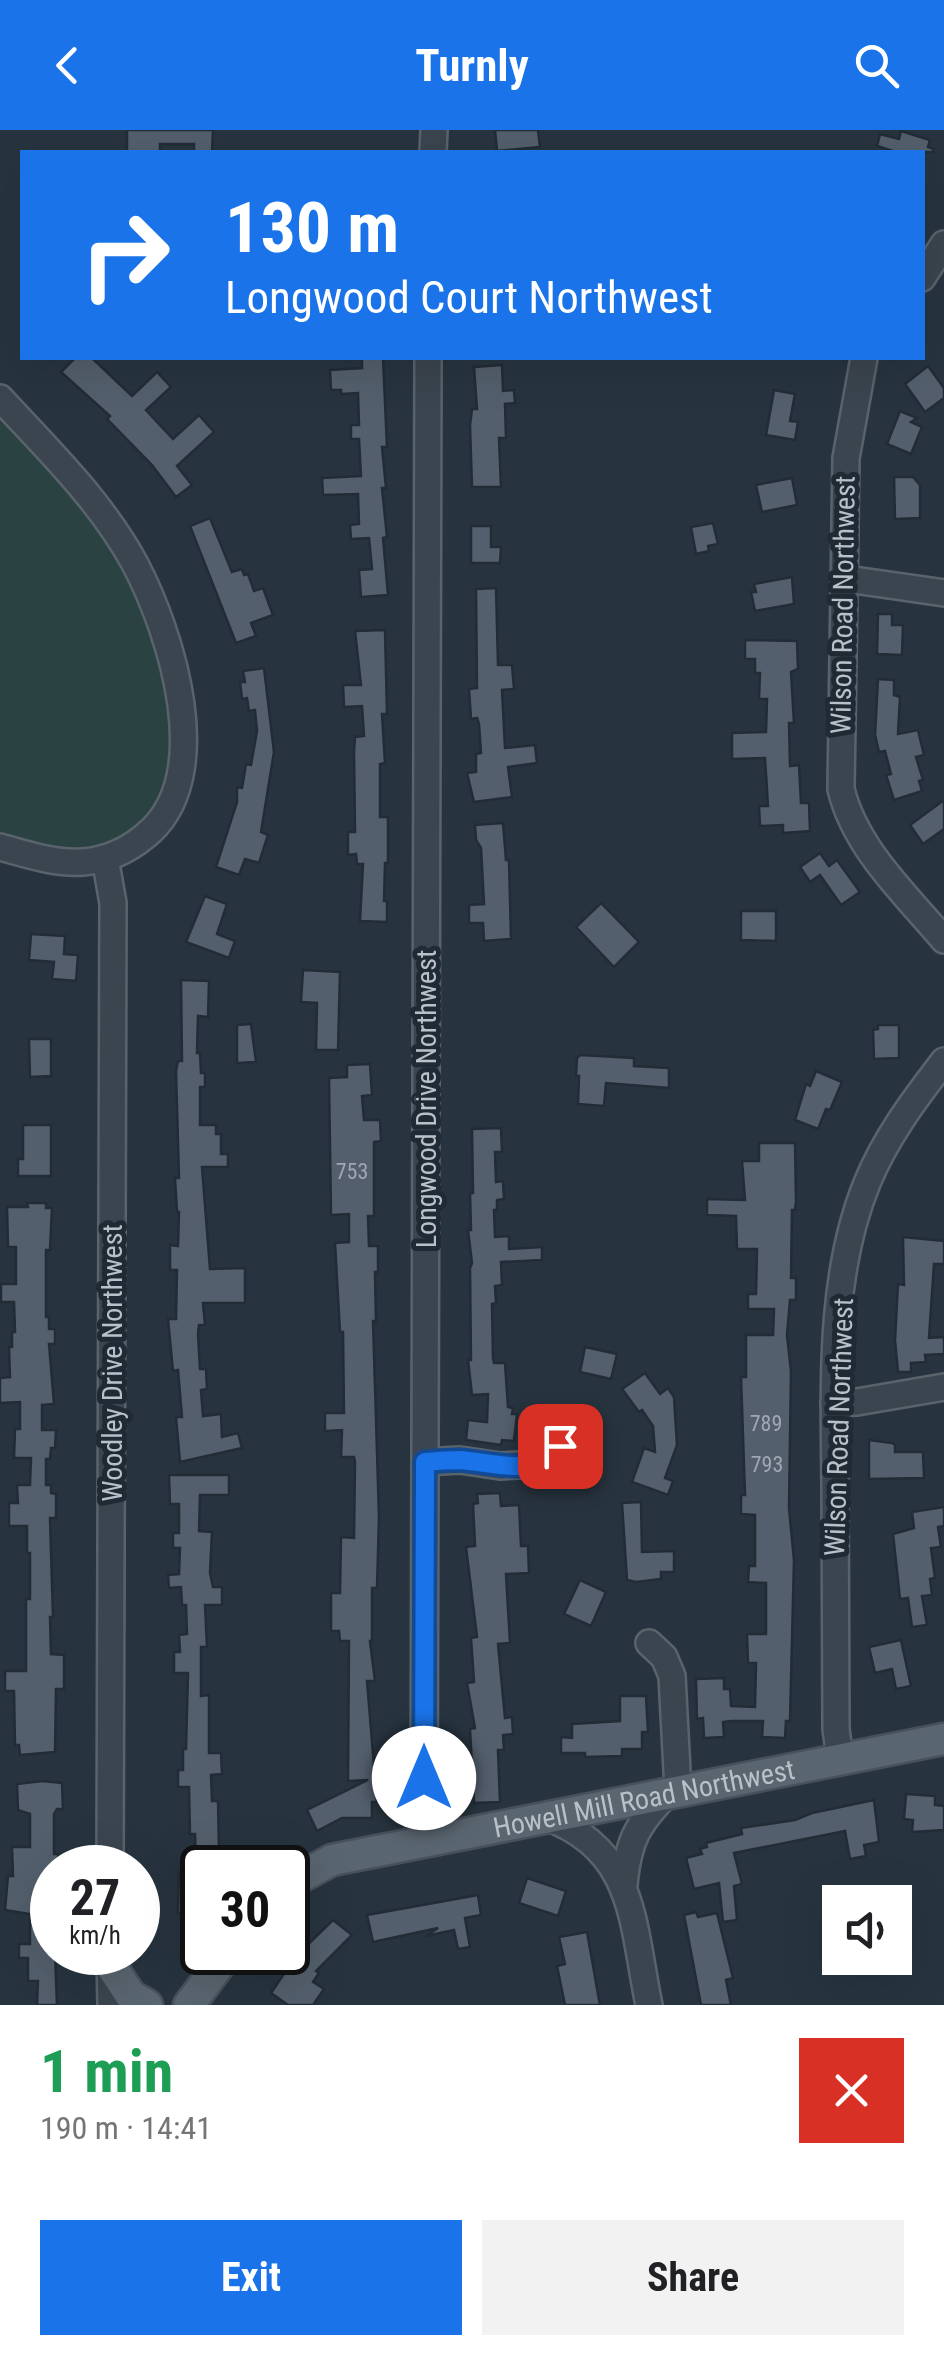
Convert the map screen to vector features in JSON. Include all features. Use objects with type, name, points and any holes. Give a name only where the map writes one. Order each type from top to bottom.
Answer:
[{"type":"main road","name":"Howell Mill Road Northwest","points":[[310,1869],[332,1860],[427,1840],[937,1742]]},
{"type":"main road","points":[[119,1975],[131,1996],[148,2005]]},
{"type":"main road","points":[[183,2004],[209,1975]]},
{"type":"street","points":[[930,276],[944,244]]},
{"type":"street","name":"Longwood Drive Northwest","points":[[427,1840],[424,1817],[428,360]]},
{"type":"street","name":"Wilson Road Northwest","points":[[864,360],[846,458],[847,580],[840,772],[844,804],[874,856],[944,940]]},
{"type":"street","points":[[0,398],[76,480],[116,532],[147,590],[171,660],[184,754],[172,804],[153,830],[131,847],[105,858],[58,861],[0,847]]},
{"type":"street","points":[[847,580],[888,582],[944,592]]},
{"type":"street","name":"Woodley Drive Northwest","points":[[105,858],[113,903],[110,1845]]},
{"type":"street","name":"Wilson Road Northwest","points":[[840,1758],[836,1729],[834,1403],[844,1276],[853,1226],[866,1186],[902,1115],[944,1061]]},
{"type":"street","points":[[834,1403],[944,1387]]},
{"type":"street","points":[[425,1462],[538,1464],[553,1455],[564,1436]]},
{"type":"street","points":[[648,1643],[664,1657],[672,1676],[674,1791],[638,1829],[627,1852],[624,1885],[649,2005]]},
{"type":"street","points":[[546,1817],[574,1827],[592,1840],[608,1856],[624,1885]]},
{"type":"street","points":[[110,1975],[111,2005]]},
{"type":"green space","points":[[0,406],[135,569],[184,675],[171,817],[109,862],[0,842]]},
{"type":"building","points":[[127,130],[213,130],[212,150],[194,150],[194,144],[160,144],[160,150],[127,150]]},
{"type":"building","points":[[495,130],[538,130],[540,147],[497,150]]},
{"type":"building","points":[[901,131],[930,140],[928,147],[933,152],[877,146],[880,134],[899,139]]},
{"type":"building","points":[[73,360],[94,360],[132,396],[157,372],[171,387],[146,410],[173,439],[199,415],[214,432],[177,466],[192,485],[176,497],[152,465],[107,419],[110,416],[61,372]]},
{"type":"building","points":[[362,360],[383,360],[387,447],[382,447],[386,488],[382,488],[387,537],[383,538],[388,595],[361,597],[359,570],[372,569],[369,538],[351,539],[350,525],[359,524],[358,494],[323,495],[322,478],[361,476],[359,439],[351,439],[351,425],[359,425],[358,393],[331,390],[330,370],[362,368]]},
{"type":"building","points":[[502,365],[503,391],[514,390],[515,403],[505,404],[506,438],[499,438],[501,487],[472,487],[470,425],[472,409],[477,409],[474,367]]},
{"type":"building","points":[[928,366],[944,388],[944,398],[925,412],[905,384]]},
{"type":"building","points":[[774,390],[795,394],[790,421],[798,422],[795,440],[766,435]]},
{"type":"building","points":[[900,411],[917,418],[911,422],[922,427],[911,454],[887,444]]},
{"type":"building","points":[[894,477],[913,477],[920,485],[920,518],[895,519]]},
{"type":"building","points":[[792,478],[797,505],[762,512],[756,485]]},
{"type":"building","points":[[210,518],[232,572],[242,569],[254,591],[263,588],[273,615],[251,623],[256,636],[236,643],[190,526]]},
{"type":"building","points":[[713,523],[718,544],[696,554],[691,527]]},
{"type":"building","points":[[471,526],[491,526],[491,547],[501,547],[500,563],[471,563]]},
{"type":"building","points":[[792,577],[794,604],[755,611],[751,592],[756,592],[754,584]]},
{"type":"building","points":[[496,588],[498,665],[512,665],[514,689],[502,690],[505,748],[535,745],[537,763],[508,767],[512,797],[474,802],[467,773],[476,772],[476,754],[481,753],[479,724],[477,718],[471,719],[469,689],[477,688],[476,589]]},
{"type":"building","points":[[878,614],[892,614],[892,625],[903,625],[902,655],[877,654]]},
{"type":"building","points":[[385,630],[387,714],[382,714],[385,763],[380,764],[380,817],[388,817],[384,901],[387,922],[360,921],[363,864],[357,864],[356,854],[348,855],[348,832],[355,832],[354,752],[355,737],[364,736],[362,706],[344,707],[343,685],[361,685],[355,631]]},
{"type":"building","points":[[745,640],[797,641],[798,669],[791,672],[794,723],[789,723],[790,766],[799,765],[801,803],[809,803],[810,831],[783,833],[783,825],[760,826],[759,806],[768,806],[765,758],[732,759],[732,733],[766,732],[767,699],[759,699],[760,673],[755,673],[755,659],[745,659]]},
{"type":"building","points":[[264,668],[274,752],[261,832],[268,835],[259,863],[245,859],[239,875],[216,867],[237,802],[237,787],[242,788],[246,764],[251,765],[257,731],[255,710],[249,711],[247,698],[242,699],[240,682],[245,682],[243,671]]},
{"type":"building","points":[[878,679],[894,680],[894,695],[900,697],[898,734],[918,730],[924,755],[916,757],[922,791],[894,800],[886,775],[891,774],[885,751],[879,752],[875,735]]},
{"type":"building","points":[[944,800],[944,829],[923,844],[910,825]]},
{"type":"building","points":[[503,823],[509,860],[511,939],[484,941],[483,923],[469,923],[469,905],[484,904],[481,848],[475,825]]},
{"type":"building","points":[[820,853],[829,866],[837,860],[860,892],[841,905],[820,875],[810,882],[800,867]]},
{"type":"building","points":[[205,896],[227,904],[217,934],[235,941],[229,958],[186,942]]},
{"type":"building","points":[[601,903],[639,942],[614,967],[576,927]]},
{"type":"building","points":[[741,911],[776,911],[776,941],[741,940]]},
{"type":"building","points":[[31,934],[65,936],[64,954],[78,955],[76,981],[52,979],[54,962],[29,960]]},
{"type":"building","points":[[303,970],[340,972],[338,1050],[316,1050],[317,1003],[301,1002]]},
{"type":"building","points":[[181,980],[209,981],[208,1017],[198,1016],[197,1053],[201,1073],[205,1073],[205,1087],[200,1087],[200,1125],[216,1125],[216,1134],[221,1134],[221,1154],[228,1154],[228,1167],[202,1167],[210,1269],[245,1268],[245,1303],[203,1303],[205,1325],[199,1325],[198,1334],[200,1369],[206,1369],[207,1389],[201,1390],[203,1416],[221,1414],[222,1437],[238,1433],[242,1448],[180,1462],[176,1417],[182,1417],[168,1319],[176,1319],[177,1270],[170,1270],[170,1245],[178,1246],[176,1071],[178,1061],[182,1061]]},
{"type":"building","points":[[251,1024],[256,1062],[237,1063],[237,1025]]},
{"type":"building","points":[[878,1025],[899,1025],[899,1058],[874,1059],[873,1030]]},
{"type":"building","points":[[29,1039],[51,1039],[51,1076],[30,1077]]},
{"type":"building","points":[[580,1055],[634,1058],[634,1066],[669,1068],[669,1088],[606,1083],[604,1106],[578,1104],[576,1076]]},
{"type":"building","points":[[370,1064],[372,1095],[362,1096],[364,1120],[380,1120],[381,1141],[374,1142],[374,1216],[368,1216],[369,1246],[378,1246],[373,1321],[379,1517],[377,1588],[372,1588],[370,1641],[375,1681],[367,1681],[377,1802],[372,1802],[372,1818],[342,1818],[317,1831],[307,1810],[368,1780],[348,1781],[349,1641],[340,1641],[339,1631],[331,1631],[331,1593],[340,1593],[341,1537],[354,1538],[355,1462],[354,1457],[341,1457],[342,1430],[325,1431],[325,1413],[344,1413],[343,1332],[335,1243],[349,1242],[349,1214],[331,1215],[329,1078],[347,1077],[347,1065]]},
{"type":"building","points":[[816,1071],[842,1082],[818,1129],[795,1120],[806,1084],[810,1086]]},
{"type":"building","points":[[23,1125],[51,1125],[51,1176],[18,1176],[18,1159],[23,1159]]},
{"type":"building","points":[[501,1128],[502,1152],[495,1152],[496,1182],[503,1181],[504,1199],[497,1200],[494,1210],[495,1237],[509,1236],[509,1249],[542,1247],[542,1260],[501,1262],[502,1285],[495,1286],[493,1358],[494,1363],[505,1363],[508,1407],[513,1408],[512,1414],[517,1414],[514,1441],[502,1440],[501,1445],[466,1440],[468,1420],[487,1422],[488,1394],[472,1395],[468,1360],[472,1129]]},
{"type":"building","points":[[759,1143],[795,1143],[791,1278],[796,1278],[796,1300],[790,1300],[787,1335],[791,1371],[789,1508],[794,1560],[790,1721],[786,1721],[785,1738],[762,1737],[763,1721],[731,1721],[723,1722],[724,1737],[704,1738],[703,1718],[697,1719],[696,1679],[724,1678],[724,1689],[730,1689],[731,1706],[755,1707],[756,1663],[748,1663],[747,1634],[766,1634],[766,1583],[748,1582],[749,1566],[755,1566],[755,1515],[741,1514],[741,1495],[745,1495],[741,1377],[746,1377],[746,1335],[773,1335],[774,1309],[748,1309],[748,1294],[756,1294],[757,1249],[737,1249],[736,1216],[707,1215],[707,1199],[745,1200],[742,1161],[759,1161]]},
{"type":"building","points":[[27,1203],[46,1203],[46,1208],[52,1208],[50,1250],[46,1250],[46,1317],[49,1329],[55,1329],[55,1344],[49,1344],[54,1404],[42,1405],[42,1430],[56,1430],[55,1448],[51,1448],[50,1459],[46,1459],[46,1485],[51,1485],[51,1493],[56,1494],[56,1518],[50,1518],[51,1654],[64,1655],[64,1689],[56,1689],[55,1752],[20,1755],[19,1745],[15,1745],[14,1691],[5,1691],[5,1671],[26,1671],[30,1553],[27,1526],[9,1526],[9,1503],[18,1503],[17,1485],[30,1485],[31,1458],[14,1458],[20,1402],[0,1403],[0,1378],[10,1377],[9,1347],[15,1332],[14,1302],[1,1302],[1,1284],[16,1284],[16,1247],[8,1247],[7,1207],[28,1207]]},
{"type":"building","points":[[903,1237],[944,1241],[944,1264],[934,1264],[929,1338],[944,1337],[944,1354],[925,1355],[926,1362],[911,1363],[911,1372],[898,1372],[895,1340],[898,1284],[904,1285]]},
{"type":"building","points":[[585,1347],[617,1354],[611,1379],[580,1372]]},
{"type":"building","points":[[645,1373],[660,1394],[668,1388],[674,1397],[677,1445],[665,1478],[673,1481],[668,1495],[632,1482],[644,1448],[655,1452],[653,1426],[622,1389]]},
{"type":"building","points":[[869,1440],[892,1443],[895,1452],[923,1452],[924,1478],[869,1479]]},
{"type":"building","points":[[169,1475],[229,1475],[229,1495],[200,1495],[199,1531],[212,1532],[210,1573],[213,1587],[222,1587],[222,1605],[205,1605],[207,1647],[201,1647],[201,1696],[209,1695],[209,1753],[221,1753],[222,1774],[211,1775],[212,1801],[218,1801],[219,1845],[195,1845],[195,1834],[190,1834],[189,1787],[178,1787],[178,1770],[183,1770],[186,1749],[188,1673],[174,1673],[174,1652],[180,1652],[179,1635],[187,1634],[181,1587],[169,1588],[168,1575],[179,1574],[180,1548],[173,1548],[173,1533],[179,1533],[179,1504],[170,1504]]},
{"type":"building","points":[[500,1493],[501,1506],[519,1505],[521,1546],[528,1546],[529,1573],[506,1574],[510,1643],[498,1644],[505,1718],[512,1717],[513,1734],[503,1735],[504,1750],[498,1750],[500,1802],[474,1803],[470,1729],[475,1728],[467,1683],[474,1682],[471,1638],[477,1637],[466,1547],[475,1546],[473,1504],[478,1503],[477,1494]]},
{"type":"building","points":[[641,1502],[642,1552],[674,1551],[674,1572],[661,1572],[661,1579],[636,1582],[627,1580],[622,1503]]},
{"type":"building","points":[[944,1507],[944,1526],[938,1527],[941,1547],[931,1548],[935,1578],[930,1579],[932,1595],[922,1596],[927,1625],[912,1627],[908,1598],[900,1599],[893,1534],[914,1528],[912,1512]]},
{"type":"building","points":[[580,1580],[606,1592],[591,1626],[564,1614]]},
{"type":"building","points":[[901,1640],[911,1686],[896,1689],[892,1669],[875,1673],[869,1647]]},
{"type":"building","points":[[620,1696],[646,1696],[648,1732],[642,1732],[642,1749],[622,1749],[622,1756],[561,1753],[561,1737],[572,1738],[572,1724],[620,1721]]},
{"type":"building","points":[[62,1783],[63,1809],[54,1814],[54,1845],[30,1845],[30,1814],[18,1810],[17,1784]]},
{"type":"building","points":[[906,1794],[935,1796],[935,1805],[944,1806],[944,1830],[912,1832],[913,1820],[904,1819]]},
{"type":"building","points":[[874,1800],[879,1842],[864,1845],[866,1856],[850,1859],[845,1831],[734,1853],[742,1884],[734,1886],[737,1920],[723,1922],[719,1883],[694,1889],[686,1858],[702,1854],[700,1849],[707,1847],[706,1843],[742,1834],[741,1828],[795,1820]]},
{"type":"building","points":[[12,1847],[30,1847],[30,1914],[5,1910],[8,1876],[13,1876]]},
{"type":"building","points":[[527,1878],[566,1891],[558,1916],[519,1903]]},
{"type":"building","points":[[478,1895],[481,1915],[465,1918],[470,1947],[458,1949],[454,1930],[426,1936],[438,1928],[373,1942],[367,1915]]},
{"type":"building","points":[[696,1912],[698,1917],[717,1913],[733,1978],[726,1980],[731,2005],[701,2005],[684,1915]]},
{"type":"building","points":[[333,1920],[352,1935],[316,1971],[319,1973],[313,1982],[324,1989],[313,2005],[288,2005],[271,1993],[283,1975],[310,1975],[310,1942]]},
{"type":"building","points":[[587,1932],[600,2005],[565,2005],[557,1966],[565,1964],[559,1937]]},
{"type":"building","points":[[19,1944],[30,1944],[30,1975],[56,1975],[57,2005],[37,2005],[38,1981],[28,1981],[28,1958],[19,1958]]},
{"type":"route","points":[[424,1778],[425,1462],[538,1464],[560,1446]]}]
